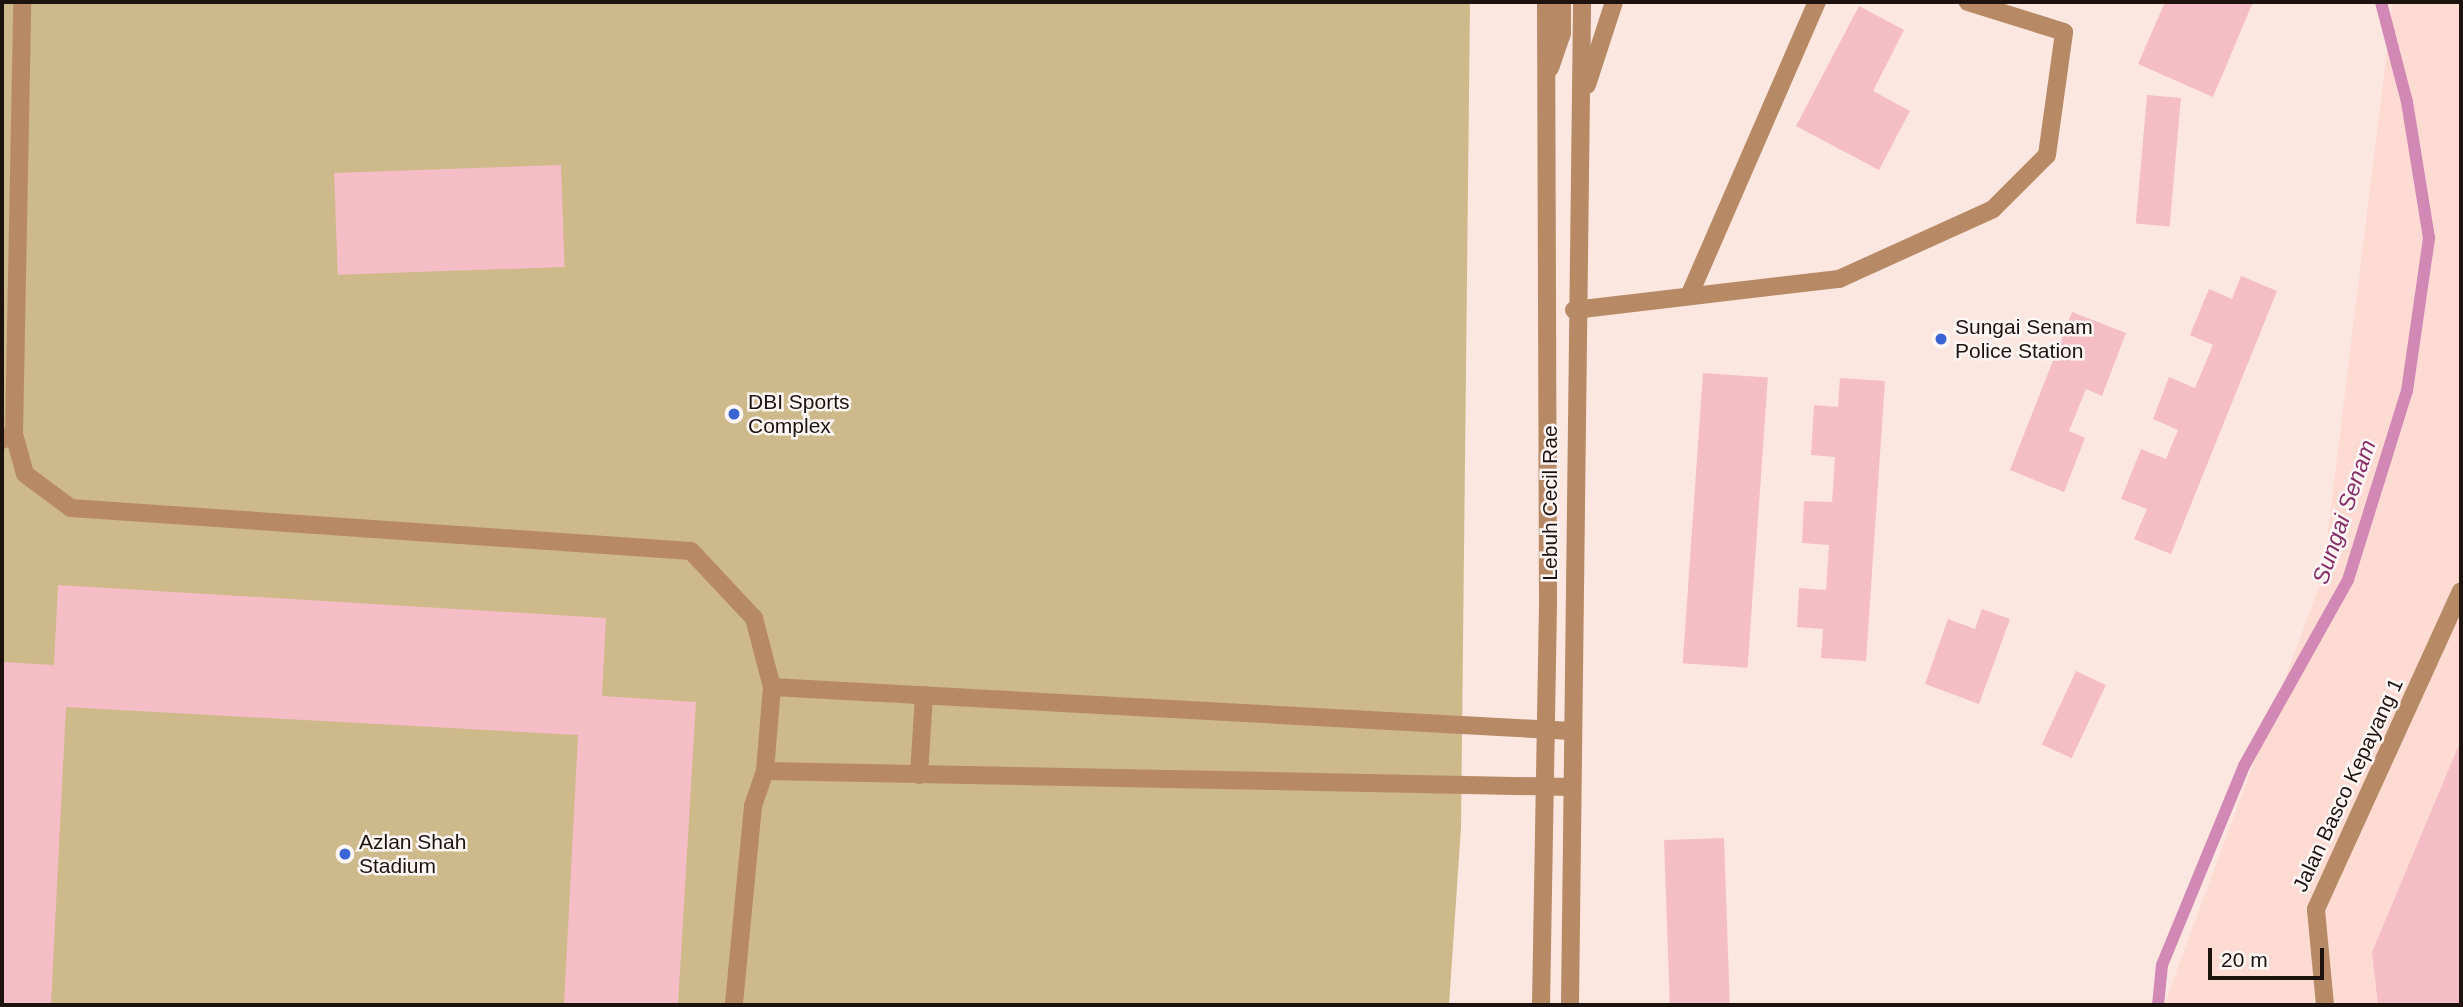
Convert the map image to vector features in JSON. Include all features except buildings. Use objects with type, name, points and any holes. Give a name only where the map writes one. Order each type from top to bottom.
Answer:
[{"type":"street","points":[[22,2],[8,437],[25,474],[71,508],[691,551],[754,618],[772,687],[765,771],[753,806],[734,1005]]},
{"type":"street","name":"Lebuh Cecil Rae","points":[[1541,1005],[1546,2]]},
{"type":"street","points":[[1546,81],[1562,33],[1562,2]]},
{"type":"street","name":"Lebuh Cecil Rae","points":[[1570,1005],[1574,310],[1583,101],[1582,2]]},
{"type":"street","points":[[1583,101],[1614,2]]},
{"type":"street","points":[[1689,296],[1817,2]]},
{"type":"street","points":[[1574,310],[1839,279],[1993,209],[2047,155],[2064,32],[1968,2]]},
{"type":"street","name":"Jalan Basco Kepayang 1","points":[[2325,1005],[2316,909],[2461,591]]},
{"type":"street","points":[[772,687],[1572,731]]},
{"type":"street","points":[[919,775],[924,695]]},
{"type":"street","points":[[765,771],[1571,787]]},
{"type":"shaded area","name":"DBI Sports Complex","points":[[2,2],[1470,2],[1461,827],[1449,1005],[2,1005]]},
{"type":"shaded area","points":[[2393,2],[2461,2],[2461,1005],[2164,1005],[2322,579]]},
{"type":"waterway","name":"Sungai Senam","points":[[2158,1005],[2162,965],[2244,766],[2348,580],[2407,391],[2429,238],[2407,102],[2381,2]]},
{"type":"place","name":"Sungai Senam Police Station","points":[[1941,339]]},
{"type":"place","name":"DBI Sports Complex","points":[[734,414]]},
{"type":"place","name":"Azlan Shah Stadium","points":[[345,854]]}]
